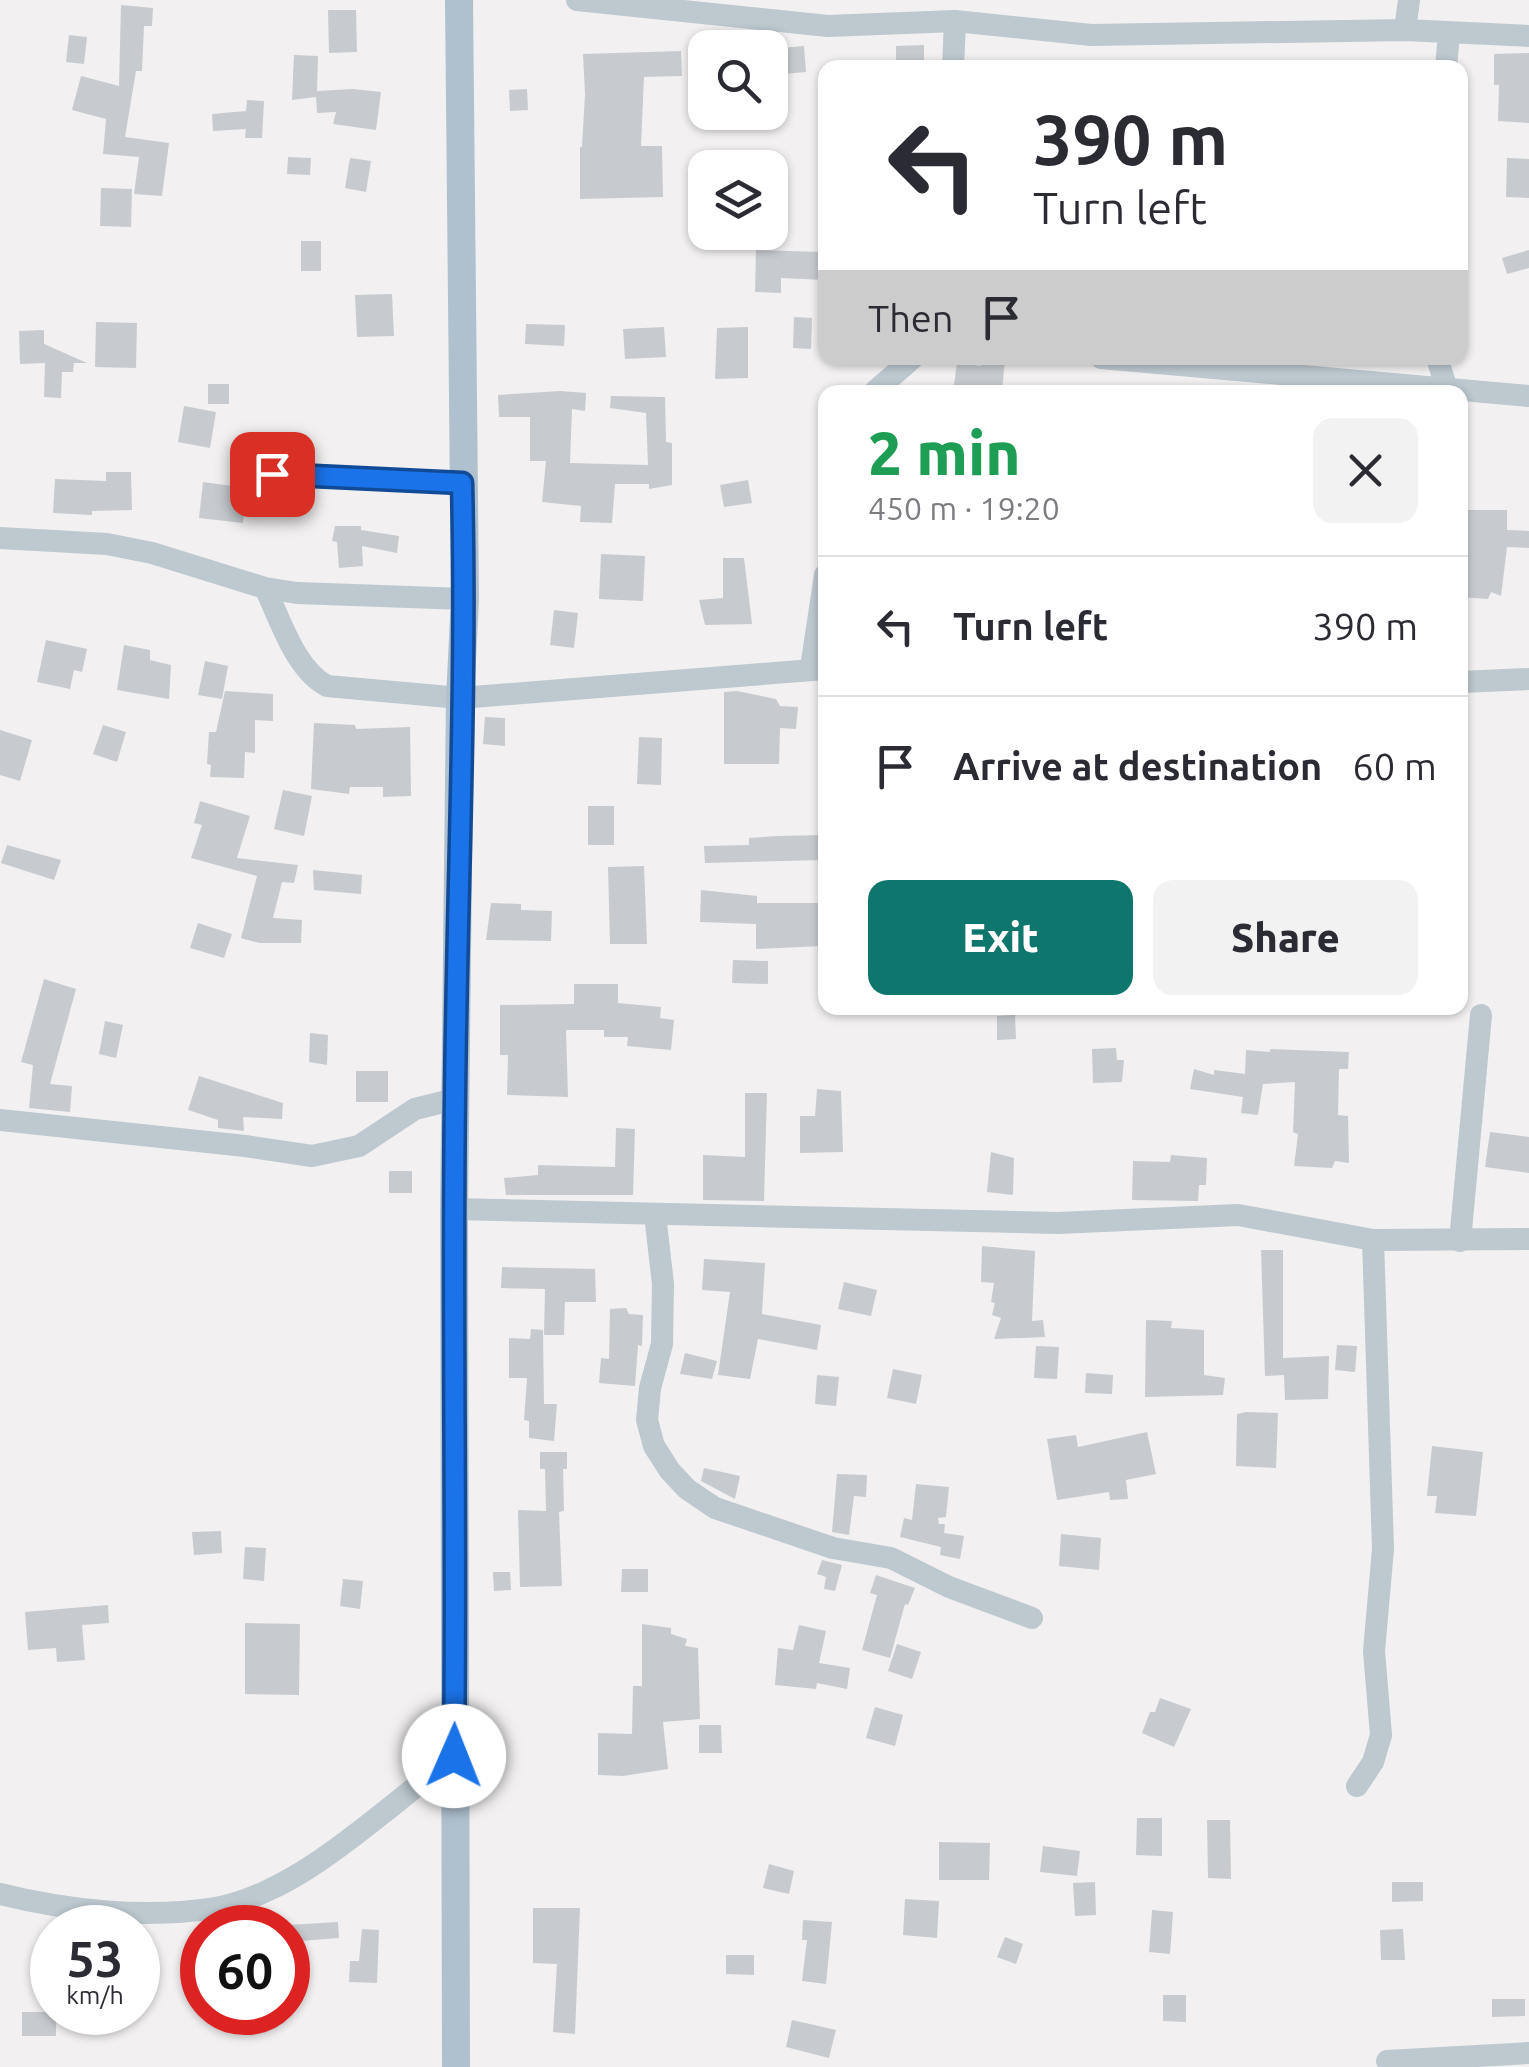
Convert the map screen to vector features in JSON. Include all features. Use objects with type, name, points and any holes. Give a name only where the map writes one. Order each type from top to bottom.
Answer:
[{"type":"main road","points":[[456,2067],[454,1209],[460,698],[465,600],[459,0]]},
{"type":"street","points":[[577,0],[747,9],[828,26],[941,14],[1091,35],[1405,30],[1529,36]]},
{"type":"street","points":[[1405,30],[1409,0]]},
{"type":"street","points":[[941,14],[951,60]]},
{"type":"street","points":[[1447,60],[1449,33]]},
{"type":"street","points":[[882,385],[905,365]]},
{"type":"street","points":[[1202,365],[1400,385]]},
{"type":"street","points":[[1468,391],[1529,396]]},
{"type":"street","points":[[272,474],[462,483]]},
{"type":"street","points":[[0,538],[108,544],[297,593],[465,600]]},
{"type":"street","points":[[266,588],[304,666],[314,679],[327,686],[460,698],[818,668]]},
{"type":"street","points":[[1468,682],[1529,678]]},
{"type":"street","points":[[1460,1241],[1481,1015]]},
{"type":"street","points":[[0,1120],[312,1156],[359,1146],[415,1109],[455,1099]]},
{"type":"street","points":[[454,1209],[1058,1223],[1238,1215],[1373,1240],[1529,1239]]},
{"type":"street","points":[[655,1216],[664,1284],[662,1344],[650,1388],[647,1420],[654,1446],[670,1471],[687,1489],[715,1508],[834,1548],[891,1558],[949,1586],[1032,1618]]},
{"type":"street","points":[[1357,1786],[1373,1762],[1381,1735],[1374,1651],[1383,1549],[1373,1240]]},
{"type":"street","points":[[0,1894],[102,1910],[158,1913],[218,1908],[275,1887],[314,1865],[454,1756]]},
{"type":"street","points":[[1387,2061],[1529,2052]]},
{"type":"building","points":[[121,5],[153,8],[152,26],[144,26],[142,71],[136,71],[125,137],[169,143],[162,196],[134,194],[139,157],[103,154],[106,119],[72,110],[81,76],[119,86]]},
{"type":"building","points":[[328,10],[356,10],[357,52],[329,53]]},
{"type":"building","points":[[69,35],[87,37],[84,64],[66,62]]},
{"type":"building","points":[[924,45],[924,60],[896,60],[896,46]]},
{"type":"building","points":[[804,46],[806,72],[788,74],[788,47]]},
{"type":"building","points":[[681,51],[682,76],[644,77],[641,146],[662,146],[663,197],[580,199],[583,54]]},
{"type":"building","points":[[1529,53],[1529,123],[1498,121],[1499,85],[1494,85],[1494,54]]},
{"type":"building","points":[[294,55],[318,56],[317,91],[381,92],[376,130],[333,124],[336,112],[317,113],[316,97],[292,100]]},
{"type":"building","points":[[527,89],[528,110],[510,111],[509,90]]},
{"type":"building","points":[[247,100],[264,101],[262,138],[245,138],[246,129],[213,131],[212,114],[246,111]]},
{"type":"building","points":[[288,157],[311,158],[310,175],[287,174]]},
{"type":"building","points":[[350,158],[371,161],[366,192],[345,188]]},
{"type":"building","points":[[1507,158],[1529,159],[1529,198],[1506,197]]},
{"type":"building","points":[[101,188],[132,189],[131,227],[100,226]]},
{"type":"building","points":[[301,241],[321,241],[321,271],[301,271]]},
{"type":"building","points":[[756,250],[818,252],[818,280],[781,278],[781,293],[755,292]]},
{"type":"building","points":[[1529,250],[1529,268],[1507,274],[1502,258]]},
{"type":"building","points":[[392,294],[394,336],[357,337],[355,295]]},
{"type":"building","points":[[794,317],[812,318],[811,349],[793,348]]},
{"type":"building","points":[[96,322],[137,323],[136,368],[95,367]]},
{"type":"building","points":[[526,324],[565,325],[564,346],[525,344]]},
{"type":"building","points":[[664,327],[666,357],[625,359],[623,329]]},
{"type":"building","points":[[748,327],[748,378],[715,379],[717,328]]},
{"type":"building","points":[[44,330],[44,344],[87,363],[74,363],[73,372],[62,372],[61,398],[44,397],[45,363],[20,364],[19,331]]},
{"type":"building","points":[[957,365],[1004,365],[1003,385],[954,385]]},
{"type":"building","points":[[208,384],[229,384],[229,404],[208,404]]},
{"type":"building","points":[[586,393],[585,411],[572,409],[570,463],[648,465],[646,413],[610,408],[611,396],[665,397],[666,442],[672,443],[672,485],[649,489],[649,484],[615,484],[612,523],[580,522],[581,506],[542,502],[546,461],[530,461],[530,417],[499,417],[498,395]]},
{"type":"building","points":[[184,406],[216,412],[210,448],[178,442]]},
{"type":"building","points":[[106,472],[131,472],[132,510],[92,511],[92,515],[53,513],[55,479],[106,481]]},
{"type":"building","points":[[748,480],[752,503],[724,507],[720,485]]},
{"type":"building","points":[[203,482],[247,488],[243,523],[199,518]]},
{"type":"building","points":[[1468,510],[1507,510],[1507,530],[1529,531],[1529,548],[1507,547],[1501,596],[1491,592],[1488,599],[1468,598]]},
{"type":"building","points":[[335,526],[361,526],[361,530],[399,536],[397,553],[362,546],[363,566],[339,568],[337,542],[332,541]]},
{"type":"building","points":[[601,554],[645,556],[643,601],[599,599]]},
{"type":"building","points":[[723,558],[744,558],[752,624],[705,625],[699,600],[723,598]]},
{"type":"building","points":[[554,610],[578,613],[574,648],[550,645]]},
{"type":"building","points":[[46,640],[87,649],[82,672],[74,670],[70,689],[37,682]]},
{"type":"building","points":[[124,645],[150,650],[150,660],[171,665],[169,699],[117,690]]},
{"type":"building","points":[[205,661],[228,666],[222,699],[198,695]]},
{"type":"building","points":[[225,691],[273,694],[273,721],[255,720],[255,753],[245,752],[244,778],[210,777],[211,765],[207,764],[209,732],[216,732]]},
{"type":"building","points":[[724,692],[776,699],[780,706],[798,707],[796,729],[780,728],[779,764],[724,764]]},
{"type":"building","points":[[485,717],[505,718],[505,746],[483,744]]},
{"type":"building","points":[[314,723],[355,725],[356,729],[410,727],[411,796],[383,797],[383,787],[350,787],[349,794],[311,789]]},
{"type":"building","points":[[103,725],[126,732],[117,762],[93,754]]},
{"type":"building","points":[[0,730],[32,740],[20,781],[0,775]]},
{"type":"building","points":[[639,737],[662,738],[661,785],[637,784]]},
{"type":"building","points":[[283,790],[312,796],[304,836],[274,829]]},
{"type":"building","points":[[200,801],[250,816],[237,858],[298,865],[294,883],[282,882],[273,918],[302,920],[301,943],[259,943],[241,938],[257,876],[191,858],[202,825],[194,823]]},
{"type":"building","points":[[588,806],[614,806],[614,845],[588,845]]},
{"type":"building","points":[[818,835],[818,860],[705,863],[704,846],[749,845],[749,838]]},
{"type":"building","points":[[7,845],[61,860],[54,880],[1,863]]},
{"type":"building","points":[[644,866],[647,944],[610,944],[608,867]]},
{"type":"building","points":[[313,870],[362,875],[361,894],[314,890]]},
{"type":"building","points":[[701,890],[757,896],[757,903],[818,903],[818,946],[756,949],[756,924],[700,922]]},
{"type":"building","points":[[491,903],[521,904],[521,910],[552,911],[551,941],[486,940]]},
{"type":"building","points":[[198,923],[232,934],[224,958],[190,948]]},
{"type":"building","points":[[733,960],[768,961],[768,984],[732,983]]},
{"type":"building","points":[[44,979],[76,989],[50,1084],[72,1086],[70,1112],[29,1108],[33,1065],[21,1062]]},
{"type":"building","points":[[574,984],[618,984],[618,1003],[661,1007],[660,1018],[674,1020],[671,1050],[627,1046],[628,1037],[604,1037],[604,1030],[566,1030],[568,1097],[507,1095],[508,1055],[500,1055],[500,1005],[574,1004]]},
{"type":"building","points":[[1015,1015],[1016,1039],[997,1040],[997,1016]]},
{"type":"building","points":[[105,1021],[123,1025],[116,1058],[99,1054]]},
{"type":"building","points":[[310,1033],[328,1035],[327,1065],[309,1062]]},
{"type":"building","points":[[1116,1048],[1117,1060],[1124,1060],[1122,1082],[1093,1083],[1092,1049]]},
{"type":"building","points":[[1246,1050],[1349,1052],[1348,1069],[1339,1069],[1338,1115],[1348,1116],[1349,1163],[1335,1161],[1332,1168],[1294,1166],[1298,1134],[1293,1132],[1295,1082],[1263,1084],[1258,1115],[1241,1113],[1243,1097],[1190,1089],[1194,1069],[1214,1075],[1214,1070],[1245,1074]]},
{"type":"building","points":[[356,1071],[388,1071],[388,1102],[356,1102]]},
{"type":"building","points":[[199,1076],[283,1103],[282,1119],[243,1117],[244,1131],[218,1128],[218,1120],[188,1110]]},
{"type":"building","points":[[817,1089],[841,1091],[843,1152],[800,1153],[800,1116],[815,1116]]},
{"type":"building","points":[[745,1093],[767,1093],[764,1201],[703,1200],[703,1155],[745,1157]]},
{"type":"building","points":[[616,1128],[635,1129],[633,1195],[506,1195],[504,1178],[538,1175],[538,1165],[615,1167]]},
{"type":"building","points":[[1490,1132],[1529,1137],[1529,1173],[1485,1167]]},
{"type":"building","points":[[991,1152],[1014,1158],[1013,1195],[987,1192]]},
{"type":"building","points":[[1171,1155],[1207,1158],[1206,1185],[1199,1185],[1198,1201],[1132,1200],[1133,1161],[1170,1162]]},
{"type":"building","points":[[389,1171],[412,1171],[412,1193],[389,1193]]},
{"type":"building","points":[[982,1246],[1035,1251],[1032,1321],[1043,1320],[1045,1337],[994,1339],[1001,1318],[992,1315],[994,1283],[981,1282]]},
{"type":"building","points":[[1261,1250],[1283,1250],[1283,1358],[1329,1356],[1328,1399],[1285,1400],[1284,1375],[1265,1376]]},
{"type":"building","points":[[704,1259],[765,1263],[762,1314],[821,1325],[817,1350],[758,1339],[750,1379],[718,1375],[730,1292],[702,1290]]},
{"type":"building","points":[[502,1267],[595,1269],[596,1302],[565,1302],[564,1335],[544,1335],[545,1289],[501,1288]]},
{"type":"building","points":[[844,1282],[877,1290],[871,1316],[838,1309]]},
{"type":"building","points":[[626,1308],[629,1314],[643,1315],[635,1386],[599,1383],[601,1358],[609,1359],[610,1309]]},
{"type":"building","points":[[1146,1320],[1172,1321],[1171,1328],[1204,1330],[1204,1375],[1225,1378],[1223,1395],[1145,1397]]},
{"type":"building","points":[[531,1329],[543,1330],[544,1404],[557,1404],[554,1441],[529,1438],[529,1421],[524,1420],[527,1378],[509,1378],[509,1338],[530,1339]]},
{"type":"building","points":[[1337,1345],[1357,1346],[1355,1372],[1335,1370]]},
{"type":"building","points":[[1036,1346],[1059,1347],[1057,1379],[1034,1378]]},
{"type":"building","points":[[685,1353],[717,1361],[712,1379],[680,1374]]},
{"type":"building","points":[[893,1369],[922,1375],[916,1404],[887,1398]]},
{"type":"building","points":[[1086,1373],[1113,1375],[1112,1394],[1085,1393]]},
{"type":"building","points":[[817,1375],[839,1377],[836,1406],[815,1404]]},
{"type":"building","points":[[1278,1413],[1276,1468],[1236,1466],[1237,1414]]},
{"type":"building","points":[[1147,1432],[1156,1474],[1126,1480],[1128,1499],[1110,1500],[1109,1492],[1057,1500],[1047,1439],[1076,1435],[1078,1447]]},
{"type":"building","points":[[1432,1446],[1483,1452],[1476,1516],[1435,1513],[1437,1496],[1427,1496]]},
{"type":"building","points":[[540,1452],[567,1452],[567,1469],[563,1469],[564,1511],[559,1512],[562,1586],[520,1587],[518,1510],[546,1511],[545,1469],[540,1469]]},
{"type":"building","points":[[704,1468],[740,1476],[735,1499],[701,1481]]},
{"type":"building","points":[[837,1474],[867,1475],[866,1497],[854,1496],[849,1535],[832,1532]]},
{"type":"building","points":[[916,1484],[949,1487],[946,1517],[938,1518],[939,1524],[945,1524],[944,1533],[964,1536],[960,1559],[940,1555],[941,1547],[900,1537],[904,1518],[912,1520]]},
{"type":"building","points":[[221,1531],[222,1553],[194,1555],[192,1532]]},
{"type":"building","points":[[1061,1534],[1101,1538],[1099,1570],[1059,1566]]},
{"type":"building","points":[[245,1547],[266,1548],[264,1581],[243,1579]]},
{"type":"building","points":[[822,1560],[842,1565],[835,1591],[824,1589],[826,1577],[817,1574]]},
{"type":"building","points":[[622,1569],[648,1569],[648,1592],[621,1592]]},
{"type":"building","points":[[493,1572],[510,1572],[511,1590],[494,1591]]},
{"type":"building","points":[[876,1575],[915,1588],[908,1605],[905,1604],[890,1658],[862,1650],[877,1595],[870,1593]]},
{"type":"building","points":[[343,1579],[363,1581],[360,1609],[340,1606]]},
{"type":"building","points":[[108,1605],[109,1623],[82,1625],[85,1660],[57,1662],[56,1648],[28,1650],[25,1612]]},
{"type":"building","points":[[245,1623],[300,1624],[299,1695],[245,1694]]},
{"type":"building","points":[[642,1624],[671,1628],[671,1634],[687,1639],[685,1646],[698,1648],[700,1719],[663,1722],[668,1769],[623,1776],[598,1775],[598,1733],[632,1734],[633,1686],[642,1686]]},
{"type":"building","points":[[799,1625],[826,1631],[819,1663],[850,1668],[847,1689],[817,1683],[816,1689],[775,1685],[778,1648],[793,1650]]},
{"type":"building","points":[[897,1644],[921,1652],[912,1679],[888,1671]]},
{"type":"building","points":[[1160,1698],[1191,1709],[1174,1747],[1142,1733]]},
{"type":"building","points":[[875,1707],[903,1715],[895,1746],[866,1738]]},
{"type":"building","points":[[699,1725],[721,1725],[722,1753],[699,1753]]},
{"type":"building","points":[[1137,1818],[1162,1818],[1162,1856],[1136,1855]]},
{"type":"building","points":[[1207,1820],[1230,1820],[1231,1879],[1208,1878]]},
{"type":"building","points":[[939,1842],[990,1843],[989,1880],[939,1880]]},
{"type":"building","points":[[1043,1846],[1080,1851],[1077,1876],[1040,1872]]},
{"type":"building","points":[[769,1864],[794,1871],[789,1894],[763,1888]]},
{"type":"building","points":[[1095,1882],[1096,1915],[1075,1916],[1073,1883]]},
{"type":"building","points":[[1392,1882],[1423,1882],[1423,1901],[1392,1902]]},
{"type":"building","points":[[905,1899],[939,1901],[937,1938],[903,1935]]},
{"type":"building","points":[[533,1908],[580,1908],[575,2034],[553,2032],[557,1964],[533,1963]]},
{"type":"building","points":[[1152,1910],[1173,1912],[1170,1954],[1149,1952]]},
{"type":"building","points":[[803,1920],[832,1922],[826,1984],[802,1981],[807,1940],[802,1940]]},
{"type":"building","points":[[338,1922],[339,1938],[310,1940],[310,1924]]},
{"type":"building","points":[[362,1929],[379,1930],[377,1983],[349,1982],[350,1961],[359,1961]]},
{"type":"building","points":[[1403,1929],[1405,1960],[1381,1960],[1380,1930]]},
{"type":"building","points":[[1005,1937],[1023,1944],[1016,1964],[997,1957]]},
{"type":"building","points":[[726,1955],[754,1955],[754,1975],[726,1974]]},
{"type":"building","points":[[1163,1995],[1186,1995],[1186,2022],[1163,2021]]},
{"type":"building","points":[[1492,1999],[1525,1999],[1525,2016],[1492,2017]]},
{"type":"building","points":[[22,2012],[30,2012],[30,2035],[56,2035],[56,2036],[22,2036]]},
{"type":"building","points":[[792,2020],[836,2030],[829,2058],[786,2047]]},
{"type":"route","points":[[272,474],[462,483],[465,600],[460,698],[455,1099],[454,1756]]}]
